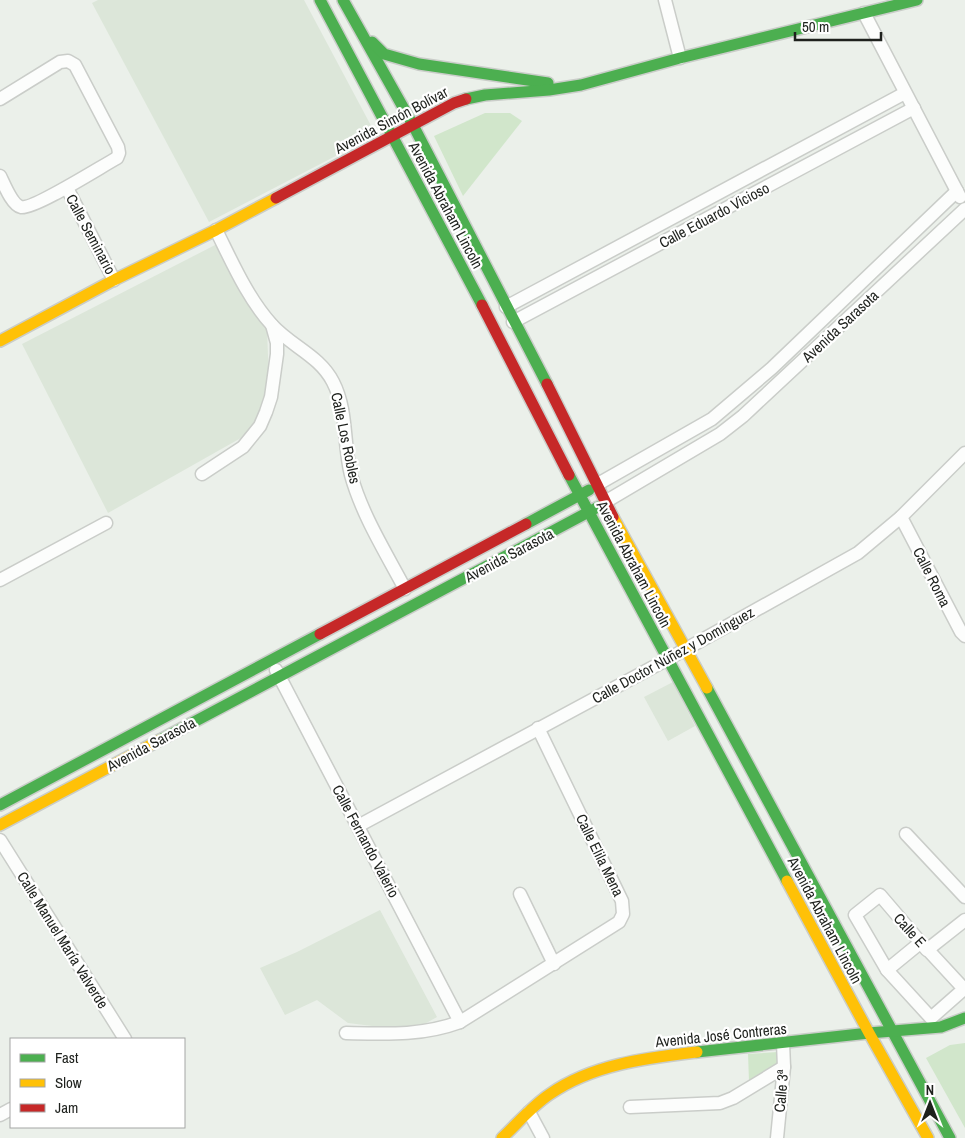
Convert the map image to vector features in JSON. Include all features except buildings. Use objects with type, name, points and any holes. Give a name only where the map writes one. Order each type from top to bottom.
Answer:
[{"type":"main road","name":"Avenida Abraham Lincoln","points":[[320,0],[394,136],[588,513],[869,1033],[928,1138]]},
{"type":"main road","name":"Avenida Abraham Lincoln","points":[[343,0],[362,30],[413,125],[606,502],[950,1138]]},
{"type":"main road","name":"Avenida Simón Bolívar","points":[[0,340],[114,280],[216,230],[454,103],[470,97],[498,93],[559,90],[581,86],[680,58],[917,0]]},
{"type":"main road","points":[[362,30],[384,54],[398,59],[558,85],[581,86]]},
{"type":"main road","points":[[489,318],[506,307]]},
{"type":"main road","points":[[496,332],[513,322]]},
{"type":"main road","name":"Avenida Sarasota","points":[[0,805],[580,496],[598,484]]},
{"type":"main road","name":"Avenida Sarasota","points":[[0,825],[606,502]]},
{"type":"main road","points":[[182,708],[190,723]]},
{"type":"main road","name":"Avenida José Contreras","points":[[502,1138],[556,1090],[585,1075],[617,1064],[648,1058],[869,1033],[942,1027],[965,1018]]},
{"type":"street","points":[[665,0],[680,58]]},
{"type":"street","points":[[864,13],[965,207]]},
{"type":"street","points":[[0,100],[60,62],[68,61],[75,65],[118,147],[119,153],[117,158],[89,173],[67,188],[28,207],[20,207],[15,204],[0,176]]},
{"type":"street","name":"Calle Eduardo Vicioso","points":[[506,307],[664,224],[905,93]]},
{"type":"street","name":"Calle Eduardo Vicioso","points":[[513,322],[914,108]]},
{"type":"street","name":"Calle Seminario","points":[[67,188],[114,280]]},
{"type":"street","name":"Avenida Sarasota","points":[[598,484],[712,419],[772,368],[957,191]]},
{"type":"street","name":"Avenida Sarasota","points":[[606,502],[720,434],[743,416],[965,207]]},
{"type":"street","points":[[664,224],[673,238]]},
{"type":"street","name":"Calle Los Robles","points":[[216,230],[257,305],[272,325],[327,370],[333,381],[342,404],[349,464],[355,486],[365,511],[405,588]]},
{"type":"street","points":[[876,269],[888,281]]},
{"type":"street","points":[[202,474],[243,447],[260,426],[271,396],[277,354],[277,344],[272,325]]},
{"type":"street","points":[[772,368],[783,379]]},
{"type":"street","name":"Calle Doctor Núñez y Domínguez","points":[[358,826],[668,659],[858,553],[900,517],[965,452]]},
{"type":"street","name":"Calle Roma","points":[[900,517],[960,632],[965,636]]},
{"type":"street","points":[[0,580],[106,523]]},
{"type":"street","name":"Calle Fernando Valerio","points":[[272,661],[460,1022]]},
{"type":"street","name":"Calle Elila Mena","points":[[346,1033],[406,1033],[442,1029],[460,1022],[614,927],[619,922],[623,914],[622,901],[538,728]]},
{"type":"street","points":[[906,834],[965,897]]},
{"type":"street","name":"Calle Manuel María Valverde","points":[[0,840],[124,1038]]},
{"type":"street","points":[[520,894],[554,964]]},
{"type":"street","name":"Calle E","points":[[887,970],[855,916],[880,896],[924,946],[965,920]]},
{"type":"street","points":[[924,946],[964,989],[931,1018],[887,970],[924,946]]},
{"type":"street","name":"Calle 3ª","points":[[777,1138],[784,1067],[783,1043]]},
{"type":"street","points":[[630,1107],[720,1103],[734,1098],[784,1067]]},
{"type":"street","points":[[529,1112],[543,1138]]},
{"type":"shaded area","points":[[98,0],[304,0],[376,135],[209,222],[92,3]]},
{"type":"shaded area","points":[[219,243],[267,329],[269,382],[262,414],[248,434],[108,513],[22,344]]},
{"type":"shaded area","points":[[673,682],[695,726],[668,741],[644,697]]},
{"type":"shaded area","points":[[380,910],[437,1017],[419,1027],[388,1028],[348,1023],[317,1000],[285,1015],[260,968],[297,952]]},
{"type":"green space","points":[[485,113],[510,113],[522,121],[463,196],[434,136]]},
{"type":"green space","points":[[965,1043],[965,1128],[926,1058],[950,1045]]},
{"type":"green space","points":[[778,1052],[780,1064],[749,1081],[748,1054]]},
{"type":"traffic: fast","points":[[320,0],[482,305]]},
{"type":"traffic: fast","points":[[343,0],[413,125],[547,384]]},
{"type":"traffic: fast","points":[[466,99],[485,95],[549,90],[581,85],[680,58],[917,0]]},
{"type":"traffic: fast","points":[[372,42],[384,54],[419,64],[548,83]]},
{"type":"traffic: fast","points":[[569,475],[787,881]]},
{"type":"traffic: fast","points":[[526,524],[589,490]]},
{"type":"traffic: fast","points":[[160,740],[598,507]]},
{"type":"traffic: fast","points":[[0,805],[320,634]]},
{"type":"traffic: fast","points":[[707,688],[950,1138]]},
{"type":"traffic: fast","points":[[697,1052],[941,1027],[965,1018]]},
{"type":"traffic: slow","points":[[0,341],[114,280],[276,198]]},
{"type":"traffic: slow","points":[[613,517],[707,688]]},
{"type":"traffic: slow","points":[[0,825],[160,740]]},
{"type":"traffic: slow","points":[[787,881],[928,1138]]},
{"type":"traffic: slow","points":[[502,1138],[543,1099],[584,1076],[621,1064],[697,1052]]},
{"type":"traffic: jam","points":[[276,198],[454,103],[466,99]]},
{"type":"traffic: jam","points":[[482,305],[569,475]]},
{"type":"traffic: jam","points":[[547,384],[613,517]]},
{"type":"traffic: jam","points":[[320,634],[526,524]]}]
